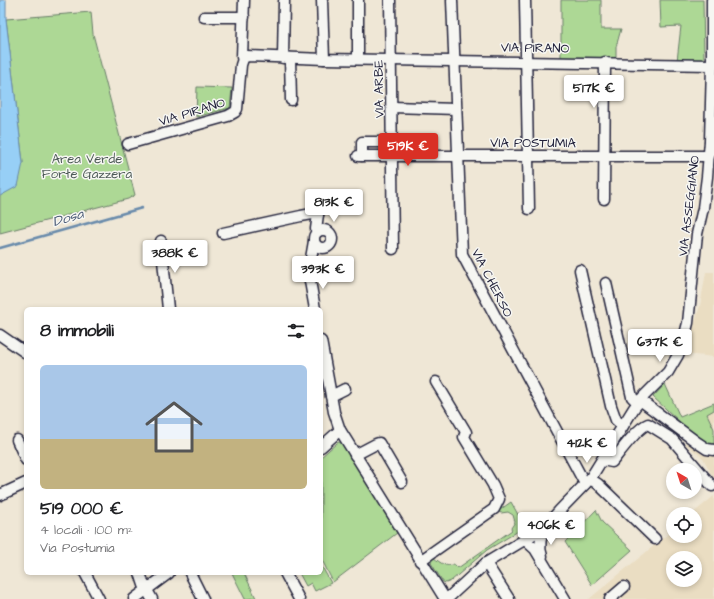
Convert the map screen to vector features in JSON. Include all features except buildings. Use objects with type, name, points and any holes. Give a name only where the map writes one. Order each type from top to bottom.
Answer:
[{"type":"street","name":"VIA PIRANO","points":[[128,144],[228,116],[235,112],[238,103],[241,65],[243,59],[244,0]]},
{"type":"street","points":[[284,0],[286,58],[291,100]]},
{"type":"street","points":[[322,0],[324,59]]},
{"type":"street","points":[[358,0],[358,59]]},
{"type":"street","name":"VIA ARBE","points":[[390,0],[393,142],[393,249]]},
{"type":"street","name":"VIA CHERSO","points":[[452,0],[460,248],[463,257],[588,481]]},
{"type":"street","points":[[526,0],[529,209]]},
{"type":"street","name":"VIA ASSEGGIANO","points":[[446,599],[486,563],[545,525],[588,481],[622,426],[639,402],[668,372],[678,355],[683,342],[690,307],[697,234],[703,208],[708,156],[712,65],[712,0]]},
{"type":"street","points":[[204,17],[244,18]]},
{"type":"street","name":"VIA PIRANO","points":[[243,59],[246,56],[324,59],[605,62],[712,65]]},
{"type":"street","points":[[604,199],[605,62]]},
{"type":"street","points":[[392,107],[456,109]]},
{"type":"street","name":"VIA POSTUMIA","points":[[393,142],[362,142],[360,156],[708,156]]},
{"type":"street","points":[[320,200],[316,237],[318,247],[324,248]]},
{"type":"street","points":[[224,233],[302,216],[318,214]]},
{"type":"street","points":[[310,270],[324,248],[331,243],[331,236],[324,230],[316,237],[310,264],[310,270],[310,281],[315,307]]},
{"type":"street","points":[[161,241],[168,307]]},
{"type":"street","points":[[580,270],[610,406],[616,420],[622,426]]},
{"type":"street","points":[[606,282],[632,397],[707,449],[714,450]]},
{"type":"street","points":[[0,335],[4,336],[24,351]]},
{"type":"street","points":[[323,352],[336,422],[420,561],[446,599]]},
{"type":"street","points":[[420,561],[494,509],[499,499],[493,484],[464,437],[466,432],[436,382]]},
{"type":"street","points":[[331,396],[345,389]]},
{"type":"street","points":[[602,460],[612,462],[637,432],[644,425],[648,424],[672,439],[712,486]]},
{"type":"street","points":[[323,445],[340,430]]},
{"type":"street","points":[[17,440],[24,456]]},
{"type":"street","points":[[355,455],[376,444],[379,444],[402,482]]},
{"type":"street","points":[[588,481],[598,484],[655,539]]},
{"type":"street","points":[[0,495],[24,484]]},
{"type":"street","points":[[545,525],[542,532],[540,550],[546,567]]},
{"type":"street","points":[[524,539],[535,549],[565,599]]},
{"type":"street","points":[[486,563],[509,599]]},
{"type":"street","points":[[86,575],[99,599]]},
{"type":"street","points":[[141,575],[144,585],[152,599]]},
{"type":"street","points":[[134,599],[166,575]]},
{"type":"street","points":[[191,575],[203,599]]},
{"type":"street","points":[[286,575],[299,599]]},
{"type":"street","points":[[610,599],[624,587]]},
{"type":"shaded area","points":[[706,272],[714,272],[714,357],[685,354],[700,306]]},
{"type":"shaded area","points":[[714,403],[714,479],[703,458],[685,444]]},
{"type":"shaded area","points":[[714,496],[714,599],[589,599],[666,536],[666,543],[702,543],[702,507],[701,507]]},
{"type":"green space","points":[[561,0],[601,0],[601,29],[621,29],[616,47],[616,60],[561,60]]},
{"type":"green space","points":[[660,0],[703,0],[704,60],[677,61],[681,26],[661,27]]},
{"type":"green space","name":"Area Verde Forte Gazzera","points":[[91,12],[93,34],[135,195],[128,199],[0,233],[0,196],[23,163],[6,19]]},
{"type":"green space","points":[[197,87],[232,88],[230,108],[196,117]]},
{"type":"green space","points":[[665,384],[680,417],[714,403],[714,410],[707,414],[714,429],[714,446],[708,445],[693,434],[653,397]]},
{"type":"green space","points":[[339,442],[343,444],[397,533],[333,582],[323,562],[323,455]]},
{"type":"green space","points":[[511,502],[525,527],[487,550],[451,581],[446,583],[443,582],[431,563],[432,560],[434,558],[446,565],[454,564],[458,568],[512,530],[511,528],[515,522],[513,515],[508,512],[499,512],[442,552]]},
{"type":"green space","points":[[596,510],[602,522],[632,550],[592,585],[565,542]]},
{"type":"green space","points":[[323,569],[331,583],[315,591],[311,583],[306,586],[300,575],[323,575]]},
{"type":"green space","points":[[233,575],[245,575],[256,598],[245,599]]},
{"type":"water","points":[[0,0],[6,0],[6,19],[23,163],[18,186],[0,196]]},
{"type":"waterway","name":"Dosa","points":[[0,248],[142,208]]}]
